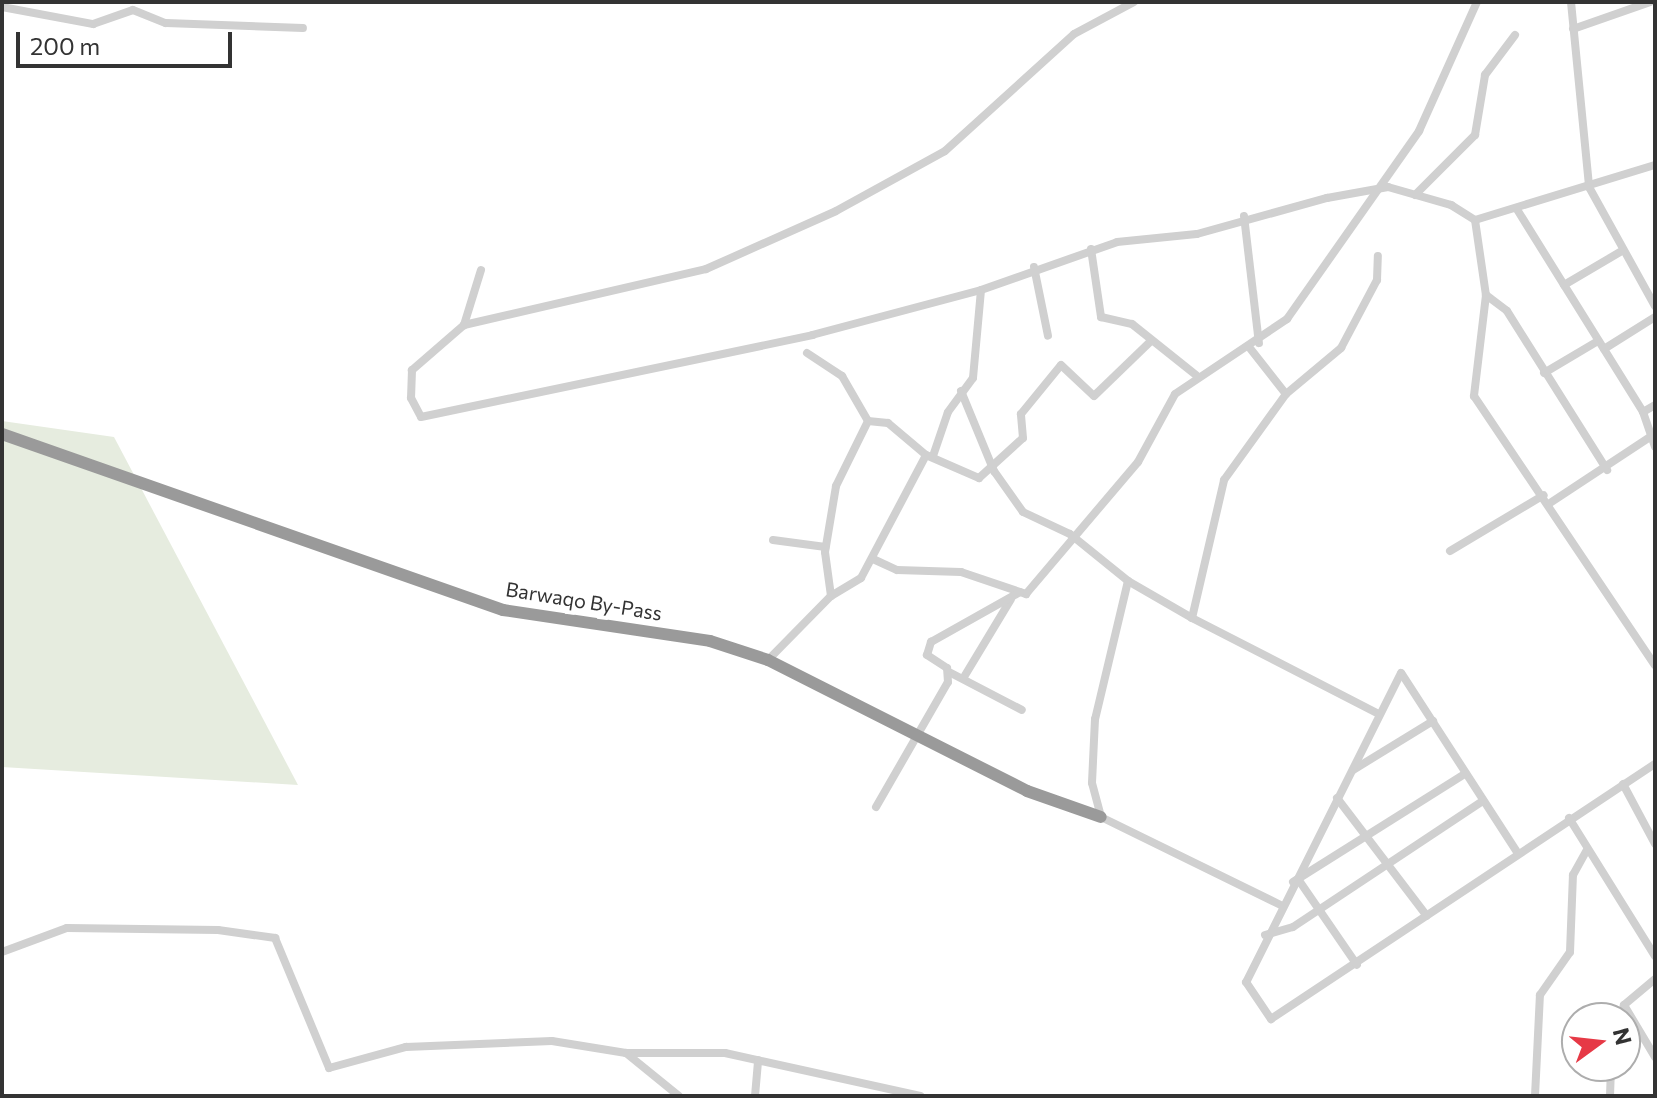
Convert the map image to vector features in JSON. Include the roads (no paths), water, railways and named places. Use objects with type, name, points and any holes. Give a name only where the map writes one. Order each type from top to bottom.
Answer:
[{"type":"highway","name":"Barwaqo By-Pass","points":[[2,434],[503,610],[710,641],[768,660],[1027,791],[1101,817]]},
{"type":"street","points":[[1134,2],[1074,34],[945,151],[824,216],[706,269],[464,325],[419,357],[412,370],[411,398],[421,417],[812,335],[981,290],[1034,267],[1091,249],[1197,234],[1244,216],[1375,188],[1415,195],[1475,220],[1518,211],[1655,165]]},
{"type":"street","points":[[873,559],[897,570],[961,572],[1017,594],[1026,594],[1070,534],[1138,462],[1175,394],[1196,375],[1259,343],[1287,319],[1449,76],[1477,2]]},
{"type":"street","points":[[1571,2],[1589,187],[1620,252],[1655,306]]},
{"type":"street","points":[[1573,29],[1650,2]]},
{"type":"street","points":[[2,7],[93,24],[133,10],[166,23],[303,28]]},
{"type":"street","points":[[1415,195],[1475,135],[1485,75],[1515,35]]},
{"type":"street","points":[[1518,211],[1643,412],[1655,447]]},
{"type":"street","points":[[1244,216],[1259,343]]},
{"type":"street","points":[[1475,220],[1486,295],[1474,396],[1547,499],[1655,665]]},
{"type":"street","points":[[1091,249],[1101,317],[1125,320],[1196,375]]},
{"type":"street","points":[[1564,285],[1620,252]]},
{"type":"street","points":[[1192,618],[1224,480],[1286,394],[1341,348],[1377,280],[1378,256]]},
{"type":"street","points":[[1034,267],[1048,336]]},
{"type":"street","points":[[464,325],[481,270]]},
{"type":"street","points":[[768,660],[831,596],[861,578],[873,559],[961,391],[973,378],[981,290]]},
{"type":"street","points":[[1486,295],[1507,311],[1607,470]]},
{"type":"street","points":[[1604,349],[1655,317]]},
{"type":"street","points":[[868,421],[888,423],[929,456],[979,478],[994,471],[1023,438],[1021,414],[1061,365],[1094,396],[1151,341]]},
{"type":"street","points":[[1544,373],[1598,341]]},
{"type":"street","points":[[1249,347],[1286,394]]},
{"type":"street","points":[[807,353],[842,376],[868,421]]},
{"type":"street","points":[[961,391],[994,471],[1023,512],[1070,534],[1128,581],[1192,618],[1379,714]]},
{"type":"street","points":[[1643,412],[1655,405]]},
{"type":"street","points":[[831,596],[826,547],[839,475],[868,421]]},
{"type":"street","points":[[1450,551],[1607,470],[1650,437]]},
{"type":"street","points":[[773,540],[826,547]]},
{"type":"street","points":[[1128,581],[1095,719],[1092,783],[1101,817],[1281,905]]},
{"type":"street","points":[[1017,594],[931,642],[927,655],[949,672],[964,677],[1022,710]]},
{"type":"street","points":[[964,677],[1017,594]]},
{"type":"street","points":[[876,807],[918,736],[949,672]]},
{"type":"street","points":[[1517,852],[1401,673],[1265,935],[1246,982],[1271,1019],[1357,965],[1517,852],[1655,764]]},
{"type":"street","points":[[1352,770],[1433,721]]},
{"type":"street","points":[[1295,881],[1370,838],[1466,773]]},
{"type":"street","points":[[1623,784],[1655,844]]},
{"type":"street","points":[[1337,798],[1427,916]]},
{"type":"street","points":[[1265,935],[1318,909],[1483,801]]},
{"type":"street","points":[[1569,818],[1655,956]]},
{"type":"street","points":[[1535,1096],[1531,1066],[1540,995],[1570,952],[1573,875],[1587,850]]},
{"type":"street","points":[[1295,881],[1357,965]]},
{"type":"street","points":[[2,952],[67,928],[275,938],[329,1068],[427,1045],[552,1041],[626,1053],[758,1060],[860,1086],[920,1096]]},
{"type":"street","points":[[1628,1002],[1655,979]]},
{"type":"street","points":[[1641,1034],[1655,1057]]},
{"type":"street","points":[[626,1053],[679,1096]]},
{"type":"street","points":[[755,1096],[758,1060]]},
{"type":"street","points":[[857,1096],[860,1086]]}]
